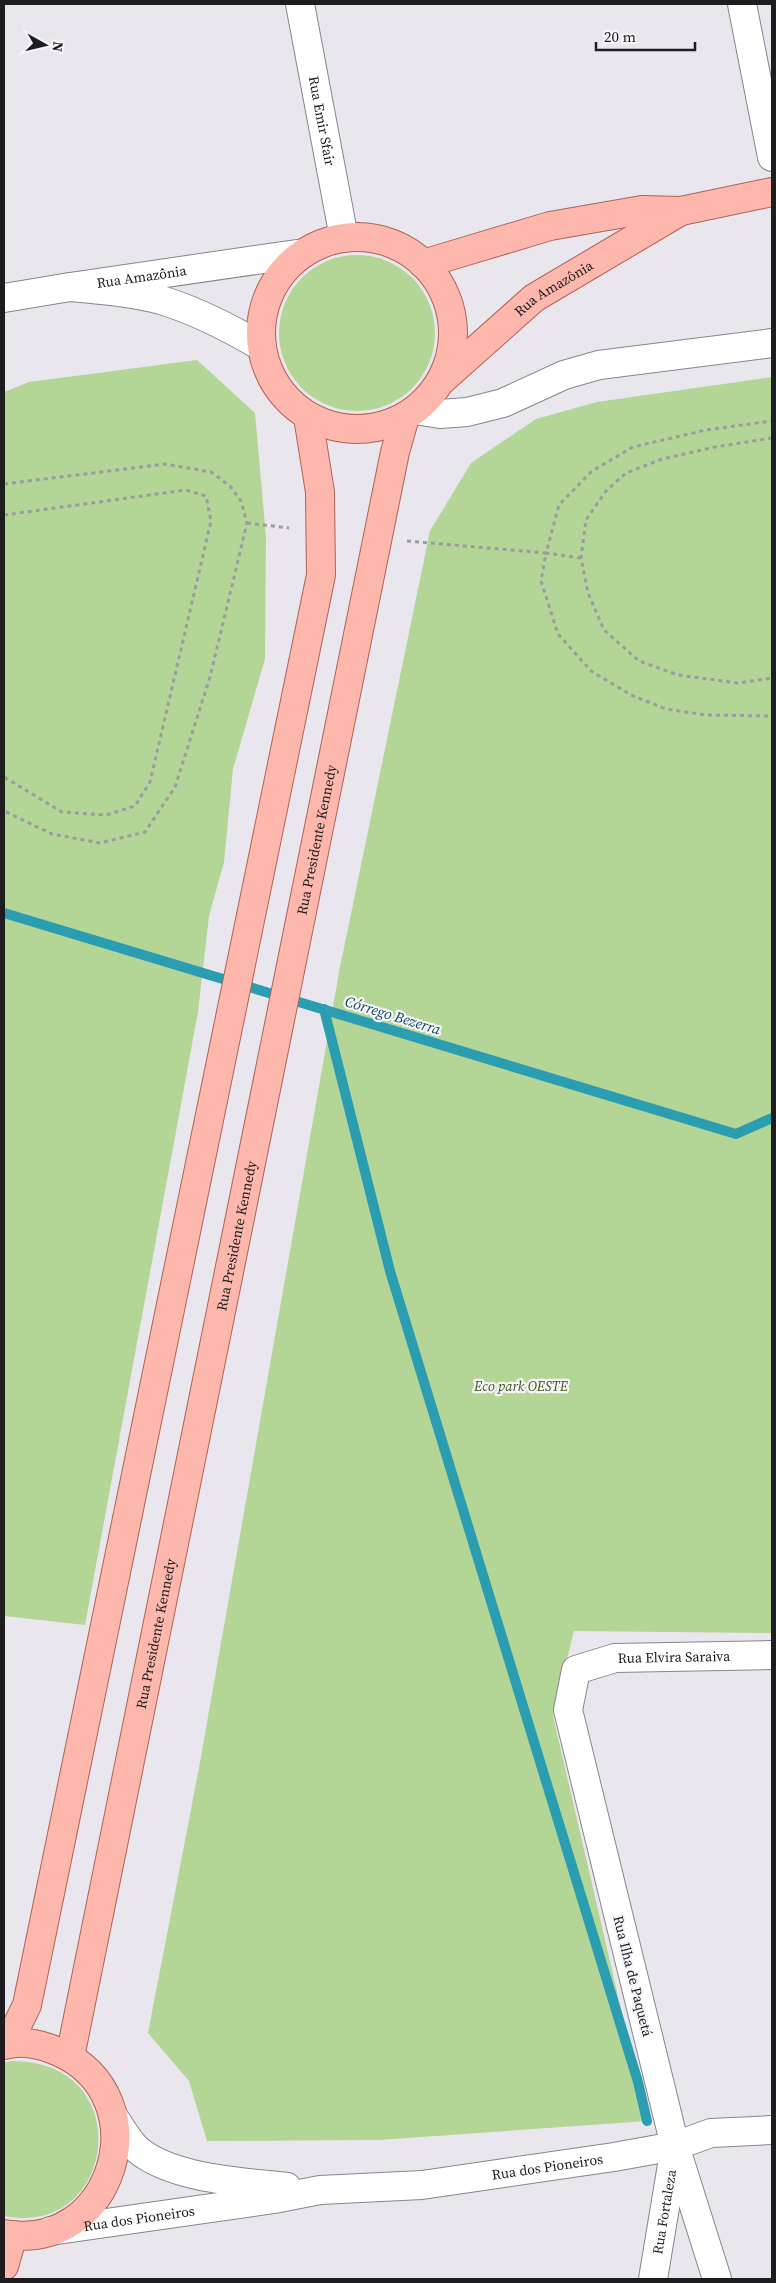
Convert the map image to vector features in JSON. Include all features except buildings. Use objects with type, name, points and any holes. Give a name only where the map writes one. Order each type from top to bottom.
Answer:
[{"type":"main road","name":"Rua Amazônia","points":[[423,264],[467,249],[550,226],[642,210],[681,211],[772,192]]},
{"type":"main road","name":"Rua Amazônia","points":[[439,382],[534,298],[681,211]]},
{"type":"main road","points":[[365,237],[386,242],[406,251],[423,264],[436,280],[446,299],[452,320],[452,341],[448,363],[439,382],[410,413],[386,425],[366,429],[346,429],[326,425],[308,416],[291,404],[277,387],[267,368],[262,347],[262,326],[266,304],[274,285],[287,268],[304,253],[323,243],[344,238],[365,237]]},
{"type":"main road","name":"Rua Presidente Kennedy","points":[[70,2057],[395,452],[410,413]]},
{"type":"main road","points":[[6,2045],[27,2005],[321,575],[320,492],[308,416]]},
{"type":"main road","points":[[4,2266],[8,2235],[35,2235],[46,2232],[74,2220],[90,2206],[103,2188],[112,2169],[116,2148],[116,2126],[110,2106],[101,2086],[87,2070],[70,2057],[50,2048],[30,2044],[6,2045]]},
{"type":"street","name":"Rua Emir Sfair","points":[[300,4],[344,238]]},
{"type":"street","points":[[742,4],[772,157]]},
{"type":"street","name":"Rua Amazônia","points":[[4,298],[304,253]]},
{"type":"street","name":"Rua Amazônia","points":[[70,287],[131,294],[162,301],[225,326],[262,347]]},
{"type":"street","points":[[410,413],[440,414],[468,412],[503,403],[564,375],[599,365],[772,343]]},
{"type":"street","name":"Rua Elvira Saraiva","points":[[576,1670],[616,1658],[772,1655]]},
{"type":"street","name":"Rua Ilha de Paquetá","points":[[576,1670],[568,1710],[675,2146],[717,2279]]},
{"type":"street","name":"Rua dos Pioneiros","points":[[113,2116],[138,2150],[161,2165],[227,2181],[320,2190]]},
{"type":"street","name":"Rua dos Pioneiros","points":[[46,2232],[264,2201],[320,2190],[422,2184],[614,2157],[675,2146],[711,2133],[772,2130]]},
{"type":"street","name":"Rua Fortaleza","points":[[653,2279],[675,2146]]},
{"type":"path","points":[[772,421],[706,430],[633,447],[592,470],[559,505],[546,553],[541,581],[558,634],[591,671],[631,695],[666,709],[705,715],[772,716]]},
{"type":"path","points":[[772,438],[715,446],[671,457],[626,473],[606,490],[586,520],[581,558],[588,593],[604,630],[639,661],[678,675],[738,683],[772,678]]},
{"type":"path","points":[[4,484],[165,464],[211,472],[230,486],[241,501],[246,523],[210,677],[175,787],[145,832],[100,843],[52,834],[4,811]]},
{"type":"path","points":[[4,515],[186,490],[206,496],[211,521],[150,782],[135,806],[106,815],[62,812],[4,778]]},
{"type":"path","points":[[246,523],[292,528]]},
{"type":"path","points":[[420,542],[546,553],[581,558]]},
{"type":"green space","points":[[349,255],[365,255],[380,258],[394,264],[407,272],[418,283],[432,310],[435,333],[434,348],[426,370],[418,383],[407,394],[380,408],[365,411],[349,411],[334,408],[320,402],[307,394],[296,383],[282,356],[279,341],[279,325],[282,310],[288,296],[296,283],[307,272],[334,258]]},
{"type":"green space","points":[[197,360],[255,413],[266,537],[265,659],[233,769],[224,862],[209,916],[198,1012],[85,1625],[4,1616],[4,392],[29,382]]},
{"type":"green space","name":"Eco park OESTE","points":[[772,377],[772,1633],[574,1631],[553,1716],[647,2121],[379,2140],[207,2141],[189,2081],[148,2033],[199,1768],[340,967],[430,531],[471,463],[536,419],[597,402]]},
{"type":"green space","points":[[10,2061],[51,2068],[80,2087],[95,2115],[98,2146],[90,2176],[71,2201],[42,2216],[4,2216],[4,2063]]},
{"type":"waterway","name":"Córrego Bezerra","points":[[4,913],[736,1134],[772,1118]]},
{"type":"waterway","points":[[324,1009],[390,1271],[638,2082],[647,2121]]}]
